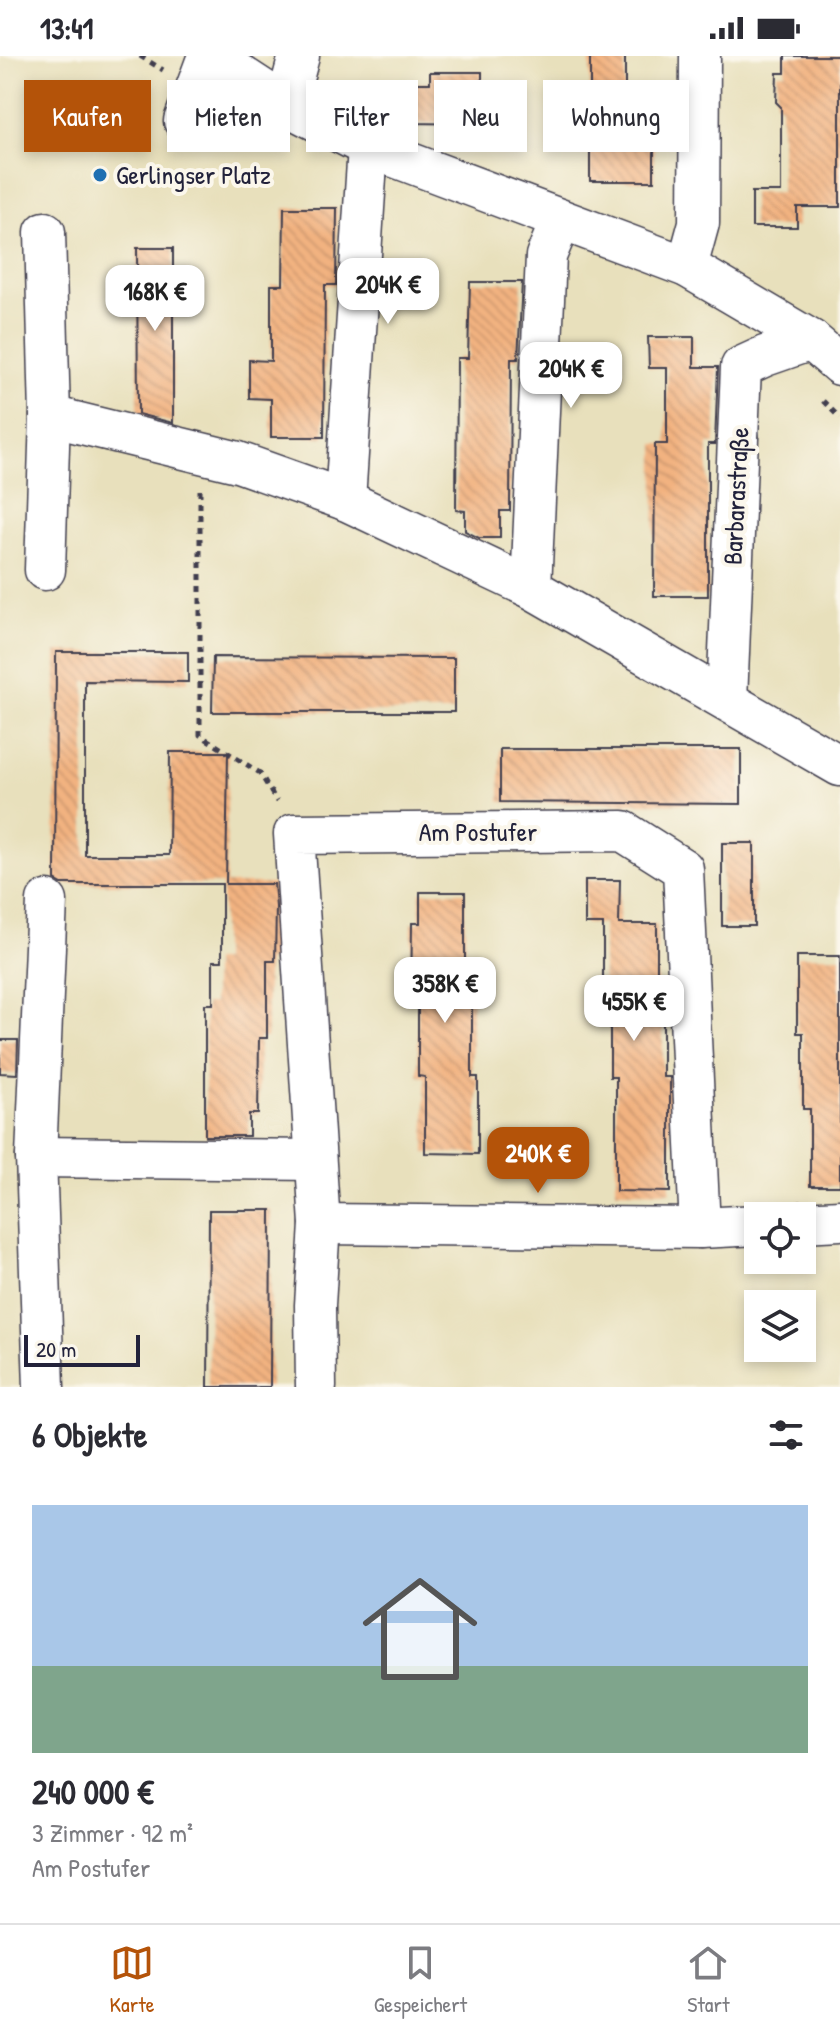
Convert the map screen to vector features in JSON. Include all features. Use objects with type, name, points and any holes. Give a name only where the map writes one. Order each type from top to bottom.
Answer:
[{"type":"street","name":"Barbarastraße","points":[[210,56],[247,80]]},
{"type":"street","points":[[200,80],[210,56]]},
{"type":"street","points":[[290,90],[299,56]]},
{"type":"street","points":[[687,267],[699,223],[700,56]]},
{"type":"street","points":[[345,500],[368,152]]},
{"type":"street","name":"Barbarastraße","points":[[381,152],[687,267],[825,353]]},
{"type":"street","points":[[531,588],[546,256],[561,220]]},
{"type":"street","points":[[45,232],[50,416],[45,570]]},
{"type":"street","name":"Barbarastraße","points":[[727,700],[741,367],[825,353]]},
{"type":"street","points":[[50,416],[238,462],[345,500],[531,588],[840,766]]},
{"type":"street","name":"Am Postufer","points":[[294,834],[623,831],[683,869],[700,1228]]},
{"type":"street","points":[[294,834],[320,1224],[315,1305],[316,1387]]},
{"type":"street","points":[[44,1387],[36,1157],[47,901]]},
{"type":"street","points":[[36,1157],[314,1160]]},
{"type":"street","points":[[816,1221],[840,1220]]},
{"type":"street","points":[[320,1224],[700,1228],[744,1226]]},
{"type":"path","points":[[200,453],[200,735],[260,773],[294,834]]},
{"type":"building","points":[[590,56],[625,56],[625,80],[590,80]]},
{"type":"building","points":[[785,56],[840,56],[840,207],[797,207],[797,227],[752,227],[752,192],[781,192],[781,107],[776,102],[777,73],[785,73]]},
{"type":"building","points":[[430,72],[482,72],[482,80],[434,80],[434,123],[418,123],[418,83],[430,83]]},
{"type":"building","points":[[590,152],[654,152],[654,181],[590,181]]},
{"type":"building","points":[[284,208],[337,208],[336,285],[325,285],[324,437],[271,437],[271,399],[249,398],[249,360],[271,361],[271,285],[283,285]]},
{"type":"building","points":[[137,248],[173,248],[173,423],[138,414]]},
{"type":"building","points":[[470,282],[522,282],[518,359],[511,359],[510,511],[500,511],[500,538],[479,538],[465,531],[465,511],[456,510],[457,358],[468,358]]},
{"type":"building","points":[[648,337],[694,337],[694,367],[718,367],[715,444],[708,444],[708,596],[654,596],[655,444],[667,444],[667,368],[649,368]]},
{"type":"building","points":[[56,652],[188,652],[188,682],[85,681],[85,855],[169,855],[170,752],[228,752],[226,884],[274,884],[276,907],[275,961],[267,961],[267,1038],[259,1038],[258,1114],[249,1114],[249,1136],[205,1136],[205,1004],[213,1004],[213,961],[222,961],[222,884],[62,884],[55,880]]},
{"type":"building","points":[[213,657],[454,658],[454,712],[212,712]]},
{"type":"building","points":[[500,749],[741,749],[741,804],[500,802]]},
{"type":"building","points":[[722,843],[754,843],[754,926],[722,926]]},
{"type":"building","points":[[585,880],[620,880],[619,924],[657,924],[657,1001],[663,1001],[663,1077],[670,1077],[670,1192],[616,1191],[616,1077],[610,1077],[610,1000],[603,1000],[603,924],[585,924]]},
{"type":"building","points":[[420,892],[465,892],[465,1000],[472,1000],[472,1077],[478,1077],[478,1154],[425,1153],[425,1077],[418,1076],[418,1000],[411,1000],[412,923],[420,923]]},
{"type":"building","points":[[797,956],[840,956],[840,1186],[810,1186],[810,1109],[803,1109],[803,1033],[797,1033]]},
{"type":"building","points":[[0,1040],[18,1040],[17,1074],[0,1073]]},
{"type":"building","points":[[209,1210],[271,1210],[270,1387],[208,1387]]},
{"type":"place","name":"Gerlingser Platz","points":[[100,175]]}]
